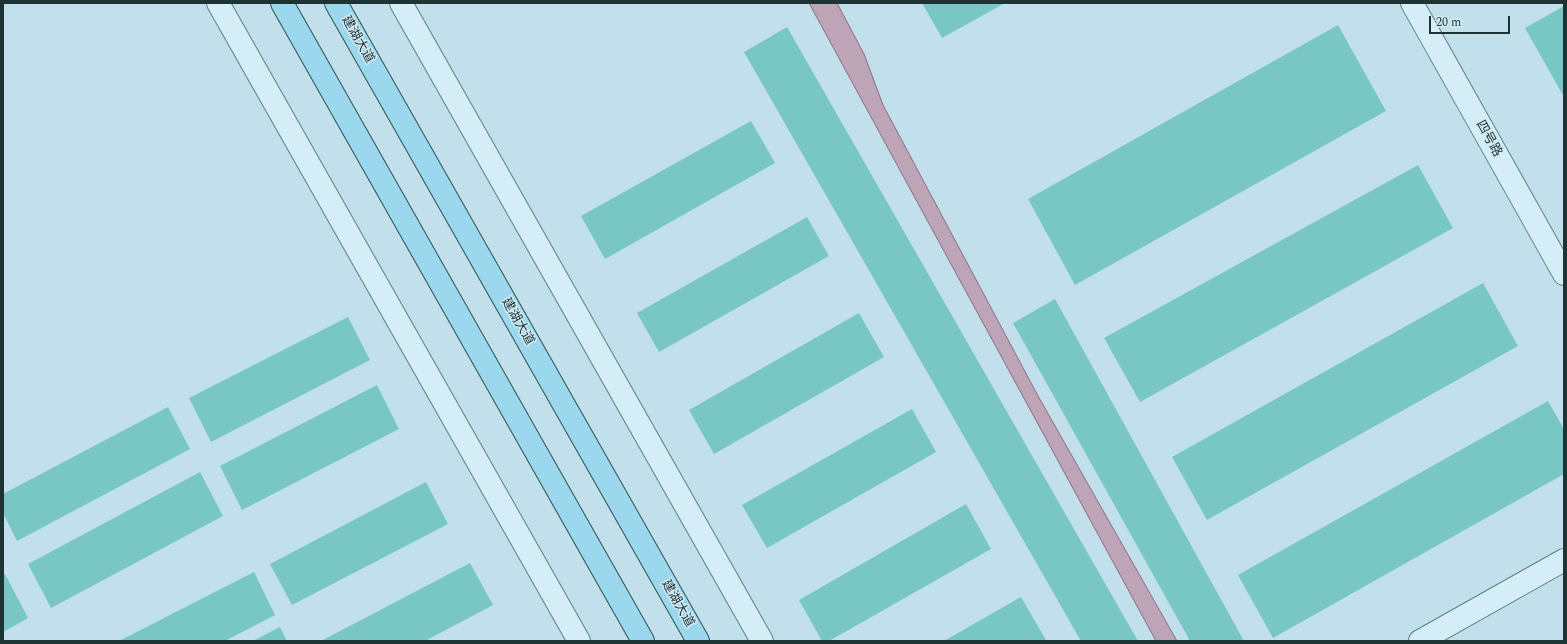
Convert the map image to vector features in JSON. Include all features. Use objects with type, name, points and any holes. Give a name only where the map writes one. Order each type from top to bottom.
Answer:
[{"type":"main road","points":[[282,3],[643,641]]},
{"type":"main road","name":"建湖大道","points":[[336,3],[698,641]]},
{"type":"street","points":[[218,3],[579,641]]},
{"type":"street","points":[[401,3],[762,641]]},
{"type":"street","name":"四号路","points":[[1412,3],[1564,274]]},
{"type":"street","points":[[1420,641],[1564,560]]},
{"type":"shaded area","points":[[809,3],[837,3],[864,54],[883,105],[1038,396],[1177,641],[1156,641]]},
{"type":"building","points":[[922,3],[1005,3],[942,38]]},
{"type":"building","points":[[1564,6],[1564,97],[1525,28]]},
{"type":"building","points":[[1338,25],[1386,111],[1075,285],[1028,199]]},
{"type":"building","points":[[787,27],[1138,641],[1081,641],[744,52]]},
{"type":"building","points":[[751,121],[775,163],[605,259],[581,216]]},
{"type":"building","points":[[1418,165],[1453,228],[1140,402],[1104,338]]},
{"type":"building","points":[[807,217],[829,256],[659,352],[637,313]]},
{"type":"building","points":[[1483,283],[1518,346],[1207,520],[1172,457]]},
{"type":"building","points":[[1055,299],[1244,641],[1190,641],[1013,323]]},
{"type":"building","points":[[859,313],[884,357],[714,454],[689,410]]},
{"type":"building","points":[[348,317],[370,360],[211,442],[189,398]]},
{"type":"building","points":[[377,385],[399,429],[242,510],[220,466]]},
{"type":"building","points":[[1548,401],[1564,429],[1564,474],[1273,638],[1238,575]]},
{"type":"building","points":[[168,407],[190,449],[17,541],[3,513],[3,494]]},
{"type":"building","points":[[912,409],[936,452],[767,548],[742,505]]},
{"type":"building","points":[[200,472],[223,516],[51,608],[28,564]]},
{"type":"building","points":[[426,482],[448,524],[292,605],[270,564]]},
{"type":"building","points":[[966,504],[991,549],[829,641],[822,641],[799,600]]},
{"type":"building","points":[[470,563],[493,605],[425,641],[321,641]]},
{"type":"building","points":[[254,572],[275,615],[225,641],[119,641]]},
{"type":"building","points":[[5,574],[28,618],[3,632],[3,575]]},
{"type":"building","points":[[1021,597],[1046,640],[944,641]]},
{"type":"building","points":[[280,627],[287,641],[253,641]]}]
